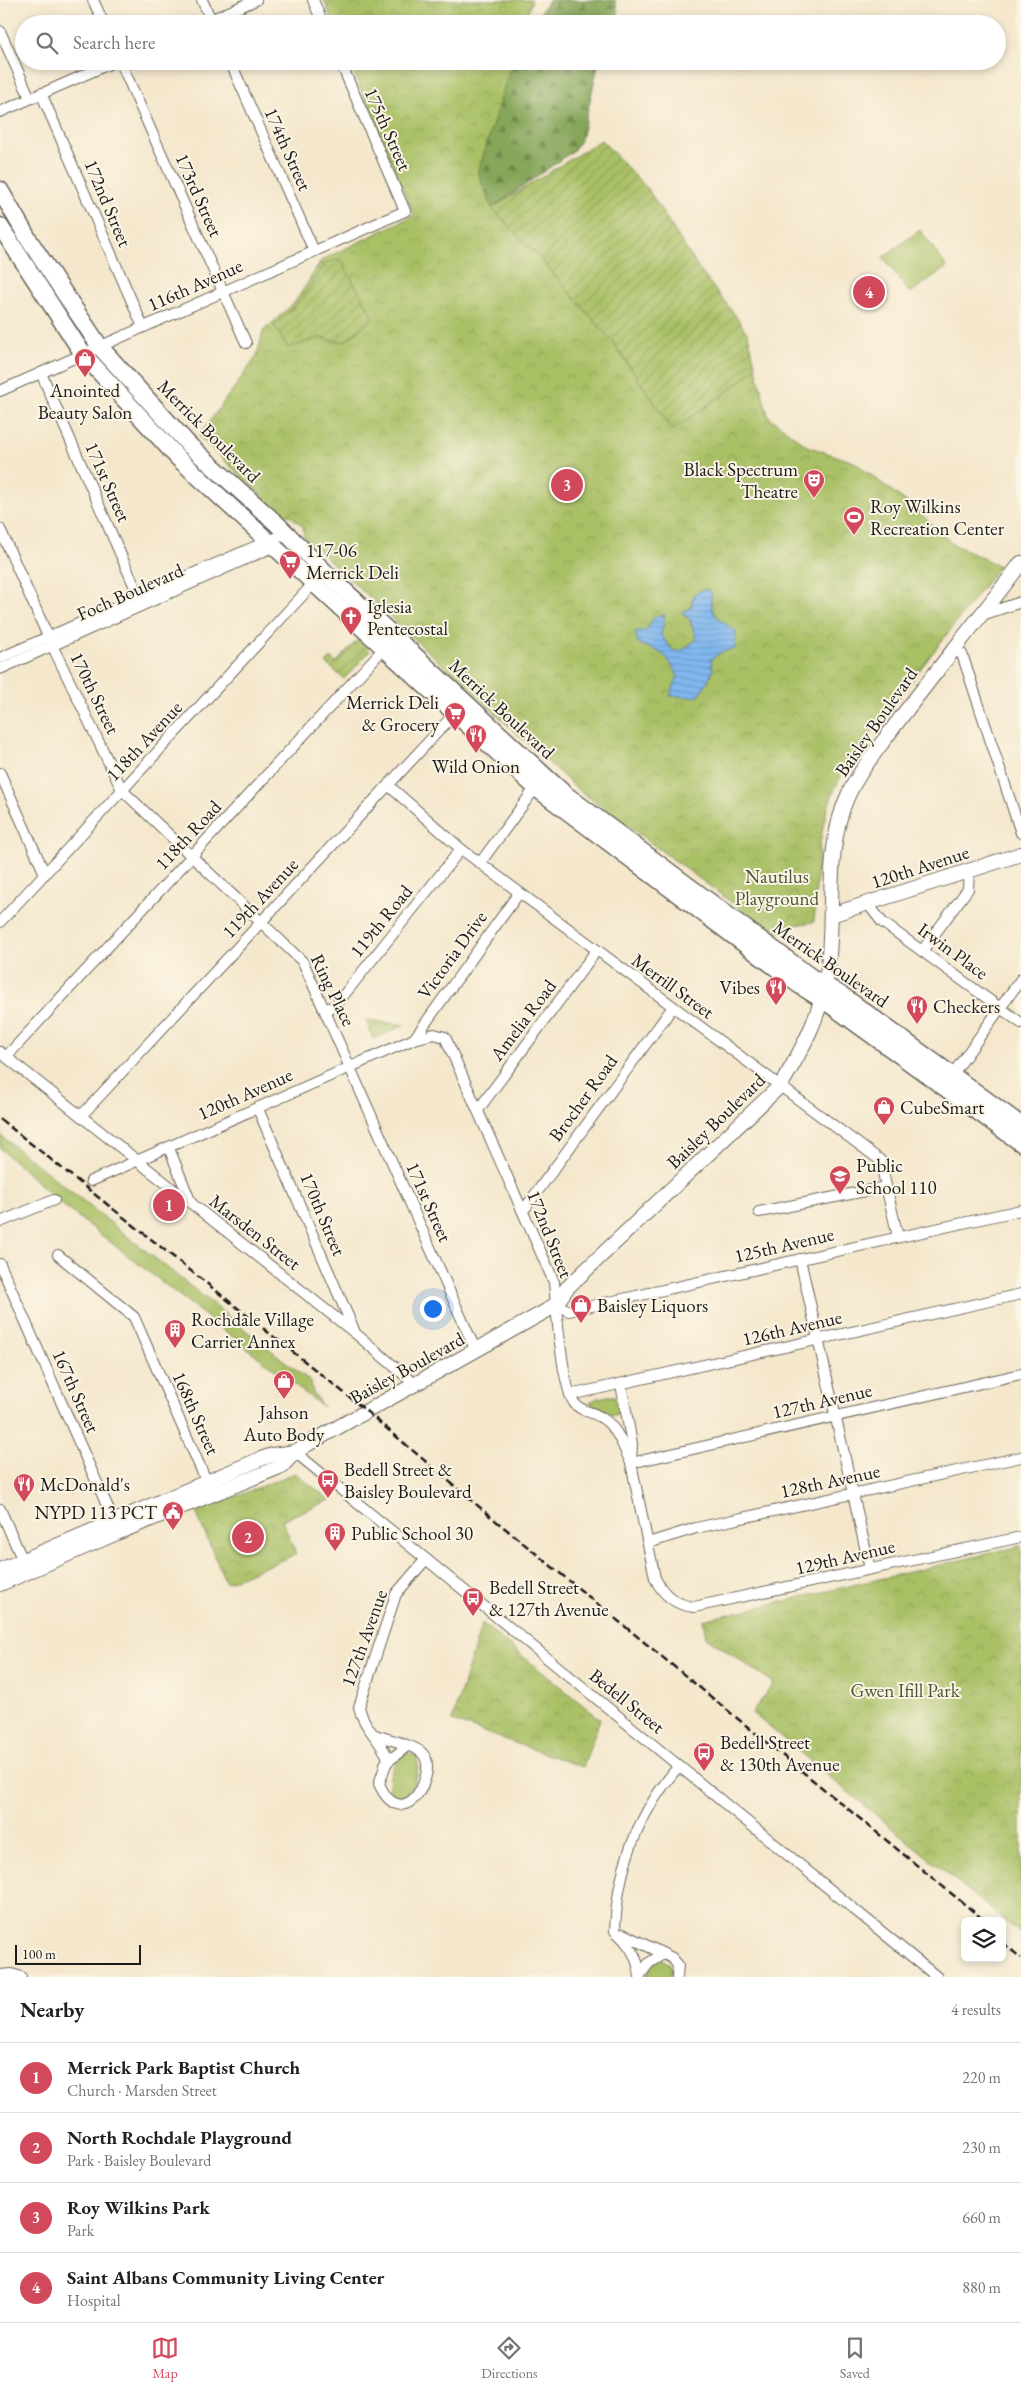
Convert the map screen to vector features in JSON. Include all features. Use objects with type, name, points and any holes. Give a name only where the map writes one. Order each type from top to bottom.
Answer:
[{"type":"main road","name":"Merrick Boulevard","points":[[0,190],[31,243],[100,347],[189,445],[286,533],[390,642],[460,708],[540,782],[565,794],[823,992],[947,1081],[1021,1143]]},
{"type":"main road","name":"Merrick Boulevard","points":[[0,226],[83,354],[178,458],[314,583],[390,642]]},
{"type":"main road","points":[[17,254],[31,243]]},
{"type":"main road","name":"Baisley Boulevard","points":[[0,1584],[25,1566],[210,1489],[272,1455],[295,1452],[556,1304],[567,1288],[781,1085],[816,1018],[823,992],[837,834],[842,809],[854,782],[1021,563]]},
{"type":"main road","name":"120th Avenue","points":[[830,915],[1021,854]]},
{"type":"main road","name":"Merrick Boulevard","points":[[947,1081],[1021,1125]]},
{"type":"main road","name":"Baisley Boulevard","points":[[0,1570],[25,1566]]},
{"type":"street","points":[[93,0],[100,15]]},
{"type":"street","points":[[202,0],[206,15]]},
{"type":"street","points":[[223,15],[256,0]]},
{"type":"street","points":[[313,0],[319,15]]},
{"type":"street","points":[[0,31],[15,64]]},
{"type":"street","points":[[17,70],[30,98]]},
{"type":"street","points":[[0,112],[95,70]]},
{"type":"street","name":"173rd Street","points":[[124,70],[246,343]]},
{"type":"street","name":"174th Street","points":[[234,70],[314,251]]},
{"type":"street","name":"175th Street","points":[[344,70],[405,211]]},
{"type":"street","name":"172nd Street","points":[[40,93],[143,327]]},
{"type":"street","name":"116th Avenue","points":[[0,391],[405,211]]},
{"type":"street","name":"171st Street","points":[[41,373],[141,601]]},
{"type":"street","name":"170th Street","points":[[0,529],[50,641],[122,790]]},
{"type":"street","name":"Foch Boulevard","points":[[0,658],[50,641],[141,601],[258,543],[269,542],[286,533]]},
{"type":"street","name":"118th Avenue","points":[[0,922],[314,583]]},
{"type":"street","points":[[982,615],[1021,602]]},
{"type":"street","name":"Foch Boulevard","points":[[0,669],[50,641]]},
{"type":"street","name":"118th Road","points":[[3,1054],[191,857],[390,642]]},
{"type":"street","points":[[953,650],[962,654],[1021,833]]},
{"type":"street","name":"119th Avenue","points":[[81,1116],[460,708]]},
{"type":"street","points":[[0,773],[45,874]]},
{"type":"street","points":[[480,863],[540,782]]},
{"type":"street","name":"Merrill Street","points":[[388,786],[461,849],[880,1160],[898,1237]]},
{"type":"street","name":"Ring Place","points":[[122,790],[303,962],[350,1068]]},
{"type":"street","name":"119th Road","points":[[325,1009],[335,1006],[461,849]]},
{"type":"street","points":[[922,951],[968,889],[968,871]]},
{"type":"street","name":"Victoria Drive","points":[[414,1039],[519,893]]},
{"type":"street","name":"Irwin Place","points":[[868,904],[882,922],[1021,1022]]},
{"type":"street","name":"Amelia Road","points":[[478,1110],[596,951]]},
{"type":"street","points":[[947,1081],[1021,978]]},
{"type":"street","name":"Brocher Road","points":[[522,1211],[672,1007]]},
{"type":"street","name":"172nd Street","points":[[414,1039],[434,1034],[445,1037],[554,1282],[558,1326],[570,1395]]},
{"type":"street","name":"120th Avenue","points":[[91,1181],[414,1039]]},
{"type":"street","name":"Marsden Street","points":[[3,1054],[355,1333],[416,1385]]},
{"type":"street","name":"171st Street","points":[[350,1068],[476,1351]]},
{"type":"street","name":"170th Street","points":[[258,1108],[355,1333]]},
{"type":"street","points":[[169,1148],[191,1204]]},
{"type":"street","points":[[759,1212],[886,1188]]},
{"type":"street","points":[[0,1222],[54,1200]]},
{"type":"street","name":"125th Avenue","points":[[556,1304],[570,1311],[1021,1210]]},
{"type":"street","name":"168th Street","points":[[58,1255],[134,1317],[210,1489]]},
{"type":"street","points":[[800,1259],[870,1569]]},
{"type":"street","name":"167th Street","points":[[0,1264],[117,1527]]},
{"type":"street","name":"126th Avenue","points":[[570,1395],[1021,1294]]},
{"type":"street","name":"127th Avenue","points":[[631,1463],[1021,1374]]},
{"type":"street","points":[[621,1384],[632,1444],[631,1463]]},
{"type":"street","points":[[570,1395],[579,1408],[601,1417],[612,1425],[631,1463],[648,1543]]},
{"type":"street","name":"Bedell Street","points":[[295,1452],[937,1977]]},
{"type":"street","name":"128th Avenue","points":[[648,1543],[696,1528],[1021,1457]]},
{"type":"street","points":[[0,1509],[25,1566]]},
{"type":"street","name":"129th Avenue","points":[[648,1543],[660,1588],[677,1603],[694,1607],[1021,1537]]},
{"type":"street","name":"127th Avenue","points":[[374,1734],[418,1749],[425,1755],[428,1764],[418,1796],[412,1802],[399,1804],[390,1802],[383,1793],[379,1784],[388,1758],[385,1750],[361,1718],[359,1707],[360,1697],[396,1594],[426,1559]]},
{"type":"street","points":[[385,1764],[407,1746]]},
{"type":"street","points":[[615,1931],[620,1881],[633,1837],[657,1792],[679,1766]]},
{"type":"street","points":[[615,1931],[672,1958],[678,1965],[677,1977]]},
{"type":"street","points":[[615,1931],[631,1947],[638,1963],[640,1976]]},
{"type":"street","points":[[640,1976],[649,1962],[663,1954]]},
{"type":"street","points":[[0,1975],[12,1974],[21,1977]]},
{"type":"green space","points":[[324,0],[532,0],[527,15],[330,15]]},
{"type":"green space","points":[[549,0],[615,0],[618,13],[618,15],[538,15]]},
{"type":"green space","name":"Nautilus Playground","points":[[353,70],[509,70],[478,173],[492,208],[538,256],[613,342],[673,429],[724,394],[756,368],[768,416],[807,446],[854,462],[917,510],[951,543],[999,566],[847,765],[837,784],[829,803],[820,841],[814,922],[793,925],[776,935],[576,788],[304,537],[303,527],[290,515],[283,516],[199,436],[257,356],[263,331],[295,302],[322,260],[414,215]]},
{"type":"green space","points":[[506,70],[597,70],[581,139],[573,151],[492,208],[495,221],[394,252]]},
{"type":"green space","points":[[601,140],[647,188],[701,272],[748,334],[756,368],[724,394],[673,430],[613,342],[538,256],[492,208]]},
{"type":"green space","points":[[920,230],[947,267],[910,293],[883,257]]},
{"type":"green space","points":[[340,259],[374,318],[344,342],[319,338],[288,348],[274,325],[298,303],[326,263]]},
{"type":"green space","points":[[358,639],[370,651],[344,679],[326,663],[331,658],[336,663]]},
{"type":"green space","points":[[366,1020],[405,1025],[373,1039]]},
{"type":"green space","points":[[0,1135],[311,1382],[313,1393],[323,1407],[60,1203],[0,1148]]},
{"type":"green space","points":[[615,1396],[618,1411],[616,1415],[612,1415],[590,1403],[597,1398]]},
{"type":"green space","points":[[295,1473],[330,1500],[282,1520],[296,1554],[226,1583],[196,1512]]},
{"type":"green space","name":"Gwen Ifill Park","points":[[1021,1546],[1021,1934],[1006,1922],[1006,1917],[1000,1917],[752,1713],[774,1683],[706,1637],[703,1620]]},
{"type":"green space","points":[[482,1623],[600,1719],[583,1767],[452,1721]]},
{"type":"green space","points":[[406,1752],[416,1756],[418,1769],[409,1791],[404,1795],[398,1796],[391,1793],[389,1788],[390,1776],[398,1760]]},
{"type":"green space","points":[[661,1959],[670,1964],[672,1971],[670,1977],[647,1977],[651,1964]]},
{"type":"water","points":[[706,589],[712,593],[712,607],[716,616],[736,632],[735,649],[723,651],[711,659],[713,671],[699,696],[670,696],[678,676],[666,657],[658,651],[638,643],[635,631],[646,631],[654,617],[665,615],[661,635],[673,651],[683,650],[697,639],[689,618],[683,615],[683,612],[691,607],[694,594]]},
{"type":"railway","points":[[0,1119],[352,1399],[490,1516],[980,1917]]},
{"type":"railway","points":[[1006,1945],[1021,1958]]},
{"type":"place","name":"Saint Albans Community Living Center","points":[[869,292]]},
{"type":"place","name":"Anointed Beauty Salon","points":[[85,378]]},
{"type":"place","name":"Roy Wilkins Park","points":[[567,485]]},
{"type":"place","name":"Black Spectrum Theatre","points":[[814,499]]},
{"type":"place","name":"Roy Wilkins Recreation Center","points":[[854,536]]},
{"type":"place","name":"117-06 Merrick Deli","points":[[290,580]]},
{"type":"place","name":"Iglesia Pentecostal","points":[[351,636]]},
{"type":"place","name":"Merrick Deli & Grocery","points":[[455,732]]},
{"type":"place","name":"Wild Onion","points":[[476,754]]},
{"type":"place","name":"Vibes","points":[[776,1006]]},
{"type":"place","name":"Checkers","points":[[917,1025]]},
{"type":"place","name":"CubeSmart","points":[[884,1126]]},
{"type":"place","name":"Public School 110","points":[[840,1195]]},
{"type":"place","name":"Merrick Park Baptist Church","points":[[169,1205]]},
{"type":"place","name":"Baisley Liquors","points":[[581,1324]]},
{"type":"place","name":"Rochdale Village Carrier Annex","points":[[175,1349]]},
{"type":"place","name":"Jahson Auto Body","points":[[284,1400]]},
{"type":"place","name":"Bedell Street & Baisley Boulevard","points":[[328,1499]]},
{"type":"place","name":"McDonald's","points":[[24,1503]]},
{"type":"place","name":"NYPD 113 PCT","points":[[173,1531]]},
{"type":"place","name":"North Rochdale Playground","points":[[248,1537]]},
{"type":"place","name":"Public School 30","points":[[335,1552]]},
{"type":"place","name":"Bedell Street & 127th Avenue","points":[[473,1617]]},
{"type":"place","name":"Bedell Street & 130th Avenue","points":[[704,1772]]}]
